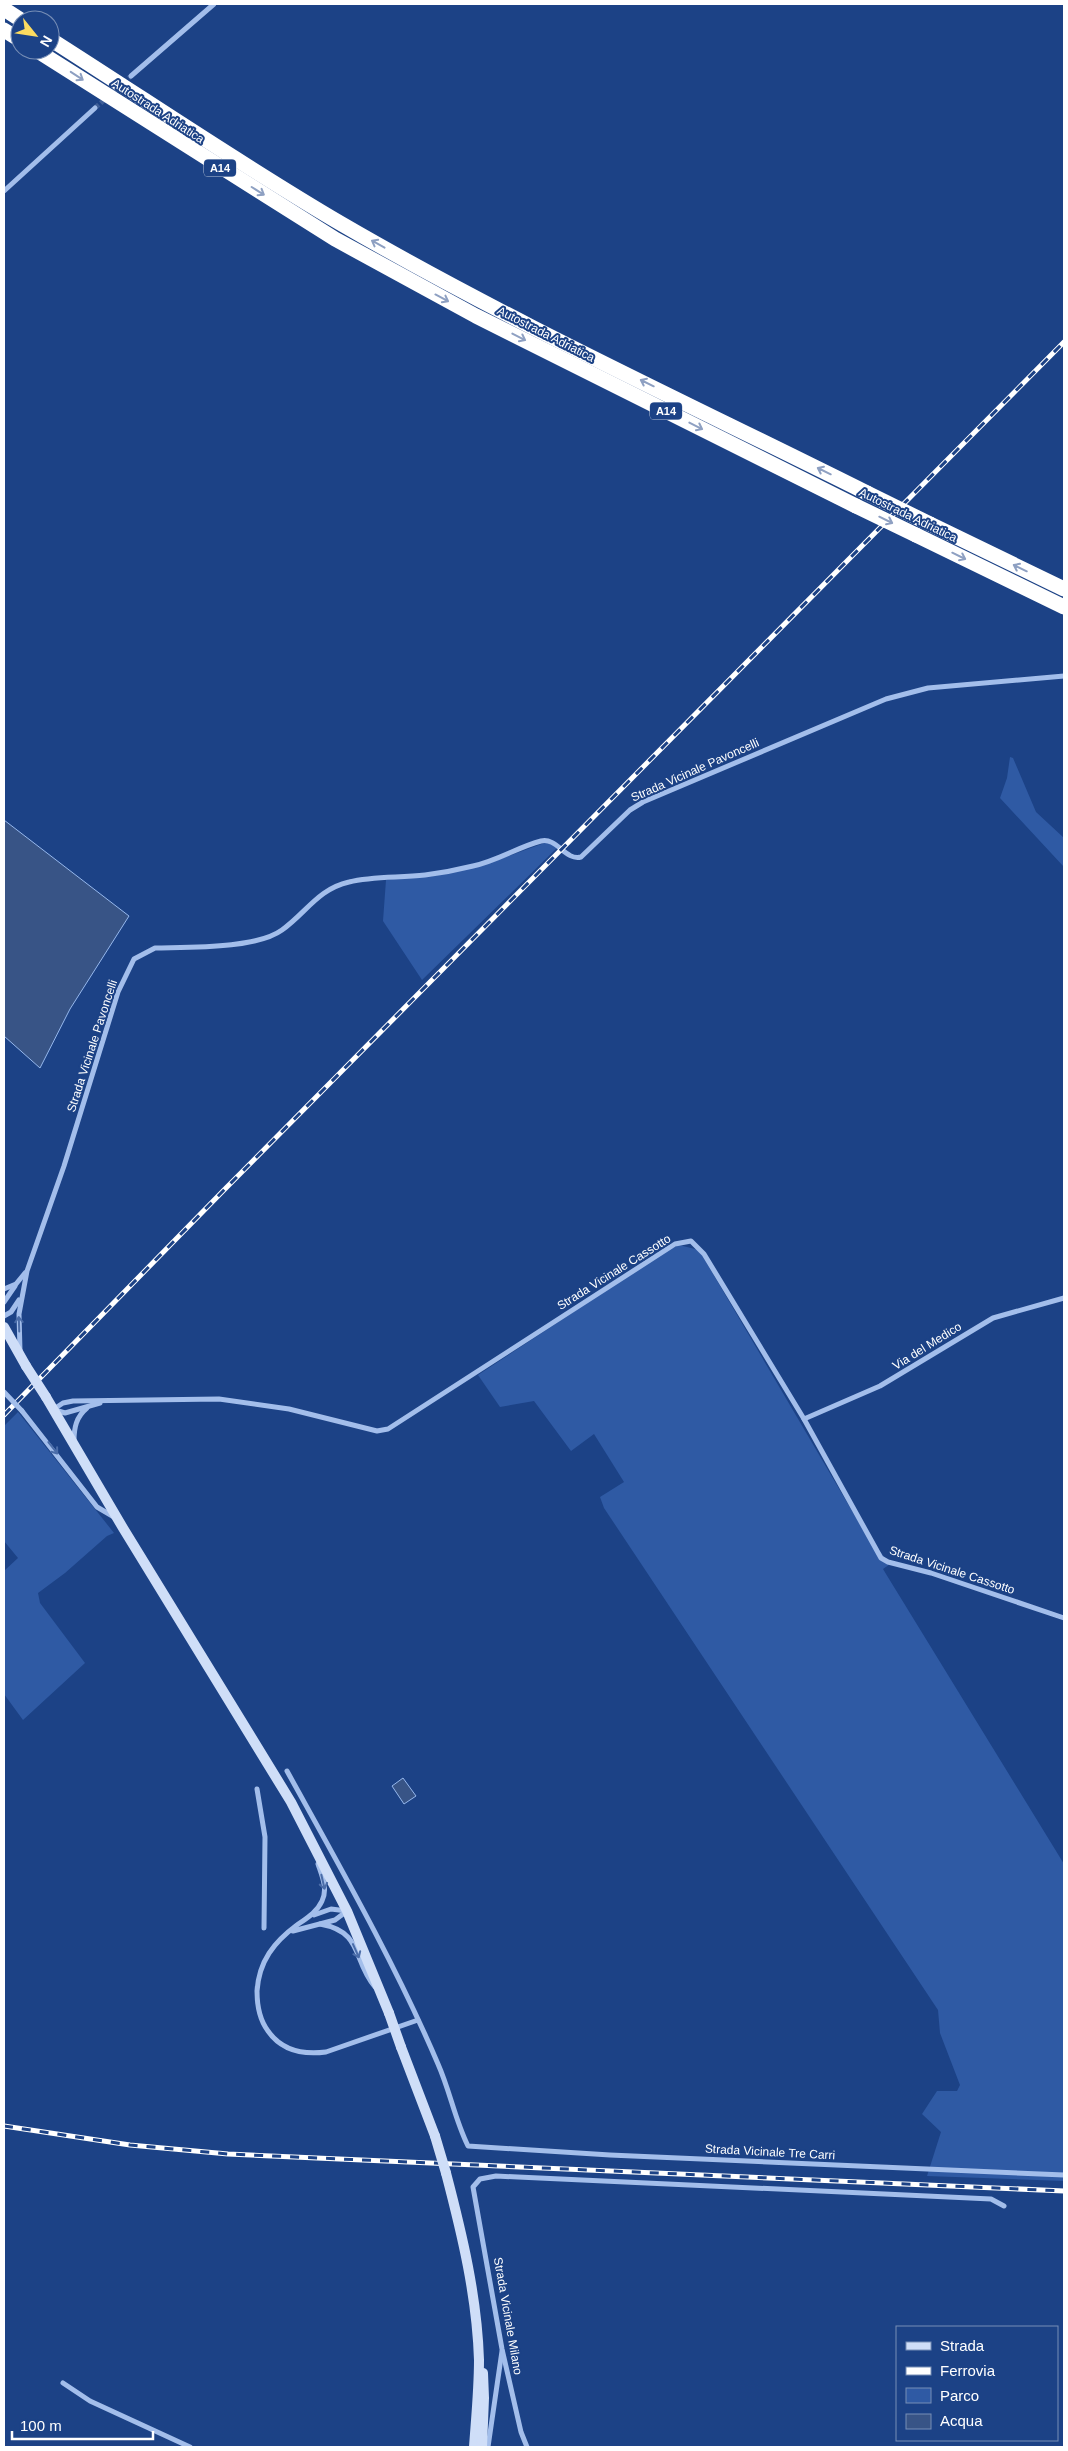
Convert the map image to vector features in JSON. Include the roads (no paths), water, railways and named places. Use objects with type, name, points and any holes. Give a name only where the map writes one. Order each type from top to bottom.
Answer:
[{"type":"highway","name":"Autostrada Adriatica","points":[[60,46],[210,143],[339,223],[421,268],[488,304],[1064,589]]},
{"type":"highway","name":"Autostrada Adriatica","points":[[52,60],[327,234],[408,280],[476,316],[856,506],[1060,605]]},
{"type":"main road","points":[[4,1327],[118,1519],[277,1778],[312,1841],[347,1911],[402,2047],[435,2136],[446,2173],[468,2265],[474,2305],[479,2361],[484,2388],[482,2447]]},
{"type":"main road","points":[[474,2447],[479,2361]]},
{"type":"street","points":[[131,76],[214,4]]},
{"type":"street","points":[[4,192],[96,108]]},
{"type":"street","name":"Strada Vicinale Pavoncelli","points":[[20,1354],[21,1295],[27,1271],[64,1166],[118,992],[134,959],[143,952],[155,948],[240,943],[268,937],[281,931],[322,892],[349,882],[424,875],[473,866],[503,858],[541,841],[550,841],[574,857],[581,857],[630,810],[643,802],[896,695],[963,684],[1064,676]]},
{"type":"street","name":"Strada Vicinale Cassotto","points":[[102,1402],[219,1399],[289,1409],[377,1431],[388,1429],[675,1244],[687,1241],[694,1243],[704,1254],[804,1419],[881,1558],[888,1562],[931,1573],[1064,1618]]},
{"type":"street","name":"Strada Vicinale Pavoncelli","points":[[4,1289],[16,1284],[27,1271]]},
{"type":"street","points":[[4,1302],[16,1284]]},
{"type":"street","points":[[4,1316],[15,1308],[21,1295]]},
{"type":"street","name":"Via del Medico","points":[[804,1419],[887,1382],[993,1318],[1064,1298]]},
{"type":"street","points":[[4,1391],[22,1410],[97,1507],[118,1519]]},
{"type":"street","points":[[53,1409],[68,1401],[102,1402]]},
{"type":"street","points":[[53,1409],[65,1412],[102,1402]]},
{"type":"street","points":[[74,1446],[74,1427],[81,1414],[91,1405]]},
{"type":"street","points":[[287,1771],[354,1891],[418,2020],[326,2052],[303,2053],[285,2046],[265,2027],[260,2017],[257,1995],[262,1965],[270,1950],[285,1934],[321,1904],[325,1890],[312,1841]]},
{"type":"street","points":[[257,1789],[264,1837],[264,1928]]},
{"type":"street","points":[[306,1918],[331,1909],[347,1911]]},
{"type":"street","points":[[285,1934],[304,1927],[335,1920],[347,1911]]},
{"type":"street","points":[[320,1924],[337,1927],[348,1936],[368,1979],[380,1992]]},
{"type":"street","name":"Strada Vicinale Tre Carri","points":[[418,2020],[438,2064],[465,2140],[468,2146],[475,2148],[1064,2175]]},
{"type":"street","name":"Strada Vicinale Milano","points":[[527,2447],[521,2432],[502,2349],[474,2187],[480,2179],[496,2176],[991,2199],[1004,2206]]},
{"type":"street","points":[[488,2447],[502,2349]]},
{"type":"street","points":[[63,2382],[90,2401],[190,2447]]},
{"type":"water","points":[[4,820],[129,916],[70,1009],[40,1068],[4,1036]]},
{"type":"water","points":[[403,1778],[416,1796],[404,1804],[392,1786]]},
{"type":"tunnel","points":[[95,108],[131,76]]},
{"type":"railway","points":[[4,1415],[223,1191],[1064,342]]},
{"type":"railway","points":[[4,2126],[130,2145],[228,2154],[1064,2191]]}]
